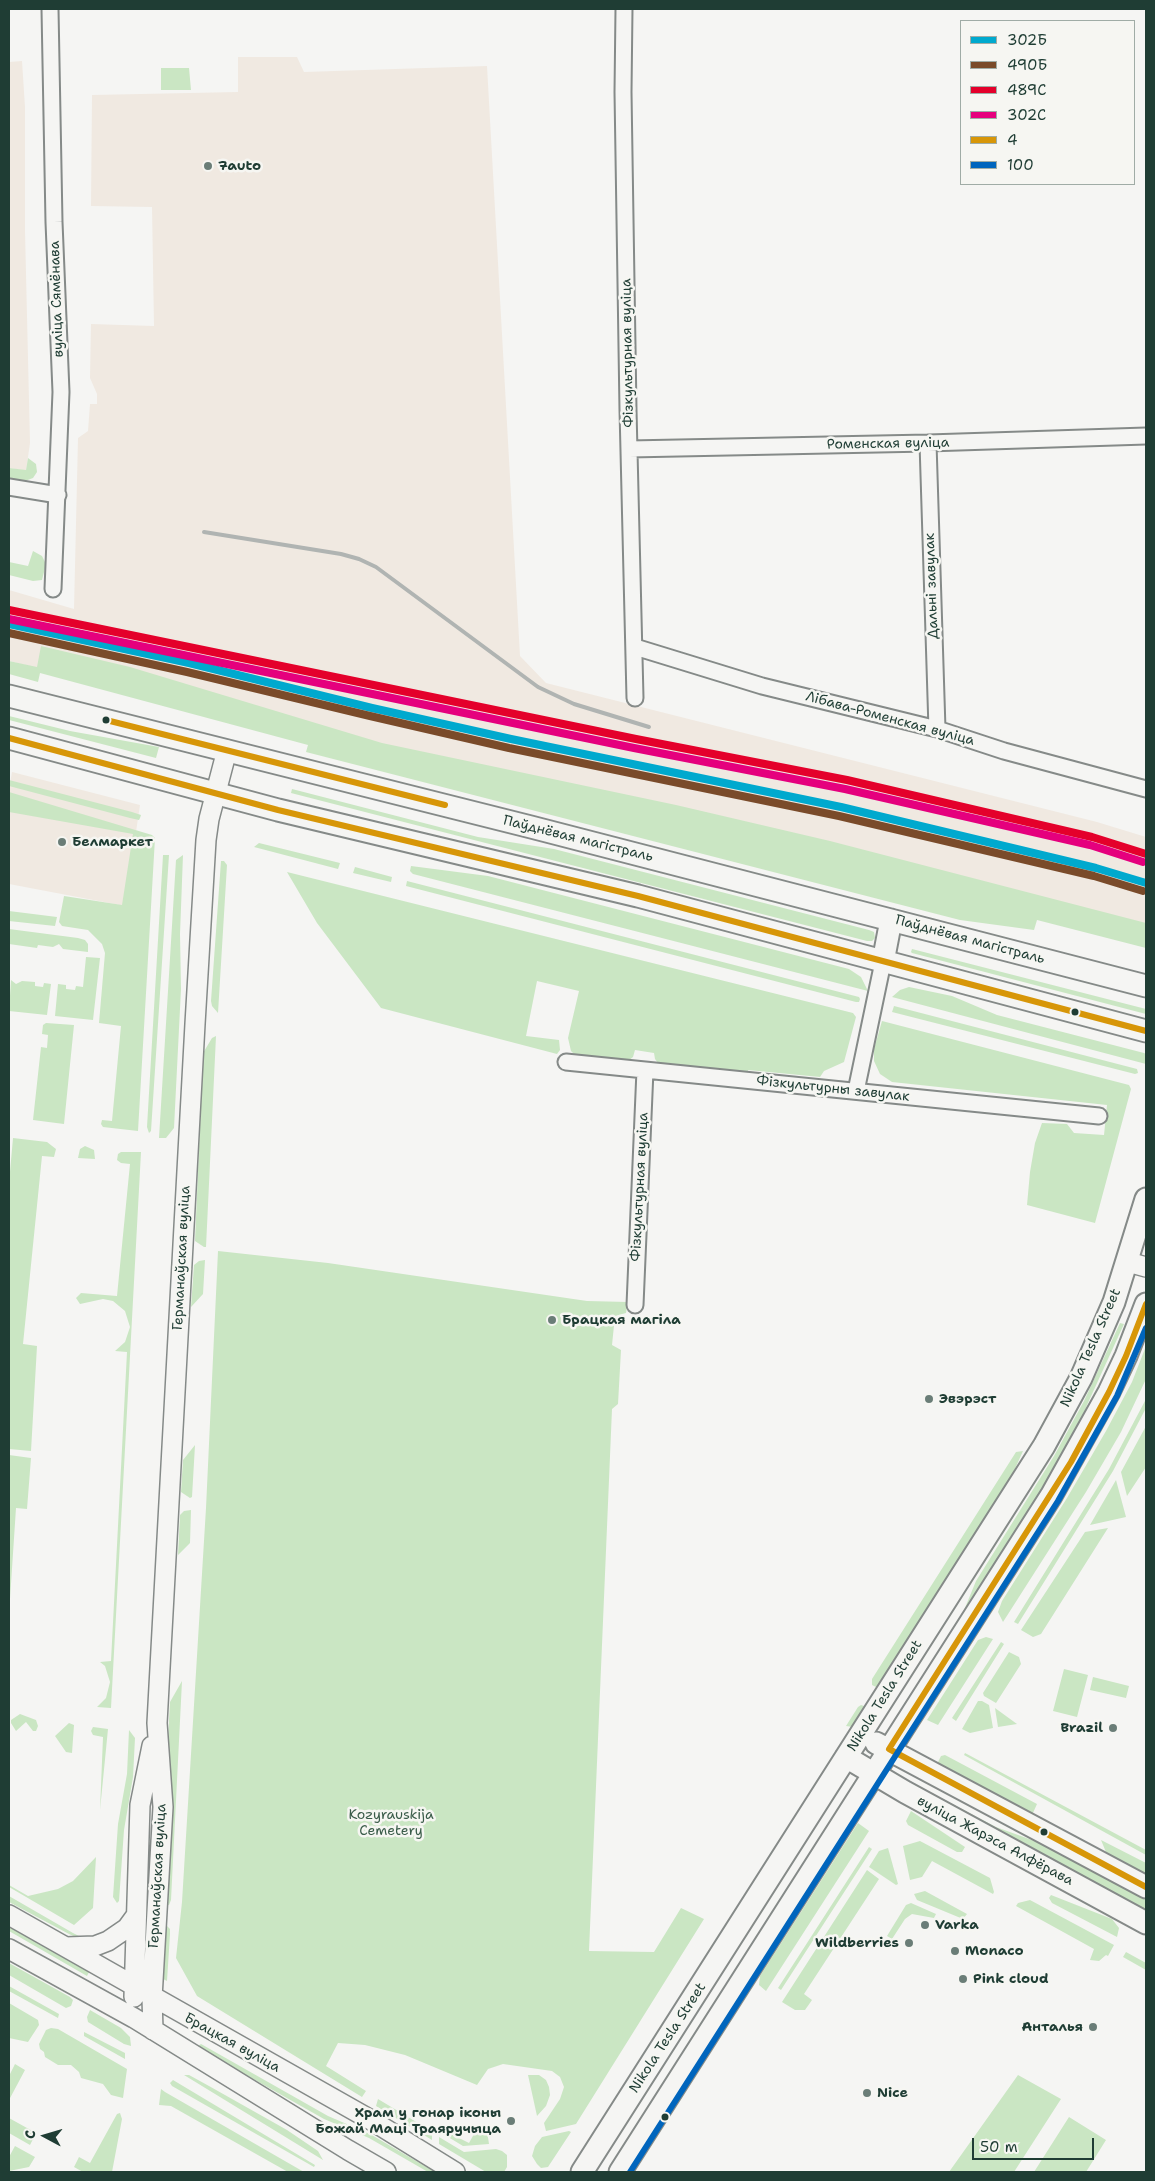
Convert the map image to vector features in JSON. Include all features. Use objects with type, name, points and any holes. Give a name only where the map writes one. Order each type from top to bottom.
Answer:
[{"type":"main road","name":"Паўднёвая магістраль","points":[[9,696],[227,750],[1146,986]]},
{"type":"main road","points":[[9,738],[216,794],[638,896],[1146,1031]]},
{"type":"main road","points":[[882,962],[891,920]]},
{"type":"main road","name":"Nikola Tesla Street","points":[[582,2172],[1024,1479],[1060,1417],[1137,1264],[1146,1199]]},
{"type":"main road","points":[[620,2172],[1071,1462],[1109,1392],[1126,1356],[1146,1304]]},
{"type":"main road","points":[[860,1736],[889,1749],[1146,1887]]},
{"type":"main road","name":"вуліца Жарэса Алфёрава","points":[[846,1757],[1146,1923]]},
{"type":"street","name":"вуліца Сямёнава","points":[[50,9],[54,222],[61,392],[58,495],[52,589]]},
{"type":"street","name":"Фізкультурная вуліца","points":[[624,9],[629,449],[635,698]]},
{"type":"street","name":"Роменская вуліца","points":[[629,449],[928,443],[1146,436]]},
{"type":"street","name":"Дальні завулак","points":[[928,443],[937,729]]},
{"type":"street","points":[[9,487],[58,495]]},
{"type":"street","name":"Лібава-Роменская вуліца","points":[[635,647],[762,686],[937,729],[1004,751],[1146,789]]},
{"type":"street","name":"Германаўская вуліца","points":[[153,2030],[152,1998],[163,1807],[157,1722],[203,893],[209,819],[227,750]]},
{"type":"street","points":[[856,1091],[882,962]]},
{"type":"street","name":"Фізкультурны завулак","points":[[566,1062],[1099,1116]]},
{"type":"street","name":"Фізкультурная вуліца","points":[[635,1305],[645,1070]]},
{"type":"street","name":"Германаўская вуліца","points":[[134,2018],[133,1987],[140,1805],[157,1722]]},
{"type":"street","name":"Брацкая вуліца","points":[[9,1916],[370,2120],[455,2172]]},
{"type":"street","points":[[66,1947],[95,1946],[108,1941],[127,1928],[135,1917]]},
{"type":"street","name":"Брацкая вуліца","points":[[9,1949],[134,2018],[386,2172]]},
{"type":"shaded area","points":[[238,57],[297,57],[304,72],[487,66],[520,656],[546,683],[1097,822],[1146,837],[1146,938],[9,661],[9,590],[74,609],[78,438],[88,431],[90,404],[97,404],[97,394],[90,378],[91,324],[154,326],[152,207],[91,206],[92,95],[238,92]]},
{"type":"shaded area","points":[[22,61],[25,107],[25,231],[30,443],[26,471],[9,468],[9,62]]},
{"type":"shaded area","points":[[12,772],[140,805],[125,906],[9,884],[9,789]]},
{"type":"green space","points":[[161,68],[189,68],[191,90],[161,90]]},
{"type":"green space","points":[[28,458],[36,464],[37,472],[33,478],[25,481],[9,479],[9,468],[26,470]]},
{"type":"green space","points":[[33,551],[42,556],[46,564],[42,580],[33,581],[9,575],[9,562],[28,566]]},
{"type":"green space","points":[[41,646],[130,667],[382,743],[676,805],[830,841],[1146,923],[1146,948],[1037,920],[1034,930],[960,920],[306,752],[308,745],[40,673],[38,682],[9,674],[9,661],[37,667]]},
{"type":"green space","points":[[9,716],[70,731],[159,747],[156,758],[9,720]]},
{"type":"green space","points":[[9,780],[141,815],[139,820],[9,786]]},
{"type":"green space","points":[[292,789],[478,837],[554,849],[869,930],[874,932],[875,938],[872,941],[867,941],[291,793]]},
{"type":"green space","points":[[9,792],[152,835],[155,838],[138,1131],[103,1127],[101,1124],[102,1120],[112,1121],[121,1026],[99,1023],[105,953],[102,944],[88,930],[62,926],[59,922],[64,896],[122,905],[133,834],[9,812]]},
{"type":"green space","points":[[259,843],[340,863],[338,869],[254,847]]},
{"type":"green space","points":[[163,855],[169,855],[151,1131],[149,1133],[147,1127]]},
{"type":"green space","points":[[183,855],[180,934],[181,989],[174,1128],[166,1138],[159,1138],[176,860]]},
{"type":"green space","points":[[221,861],[224,861],[227,865],[218,1013],[212,1006],[211,1001]]},
{"type":"green space","points":[[411,866],[488,876],[849,969],[861,977],[868,991],[413,874],[410,871]]},
{"type":"green space","points":[[355,867],[392,877],[391,882],[353,873]]},
{"type":"green space","points":[[287,872],[853,1013],[856,1017],[844,1062],[824,1071],[820,1077],[748,1070],[748,1073],[658,1063],[654,1053],[635,1050],[633,1057],[628,1061],[575,1055],[571,1051],[568,1038],[579,991],[537,981],[526,1036],[559,1040],[560,1050],[557,1054],[381,1008],[317,923]]},
{"type":"green space","points":[[407,881],[859,997],[860,999],[859,1002],[856,1002],[406,886]]},
{"type":"green space","points":[[9,911],[57,917],[55,926],[9,921]]},
{"type":"green space","points":[[9,929],[85,940],[88,944],[88,952],[63,949],[59,944],[53,947],[38,945],[37,948],[9,944]]},
{"type":"green space","points":[[912,949],[1146,1009],[1146,1014],[912,953]]},
{"type":"green space","points":[[86,957],[100,958],[93,1020],[55,1016],[58,984],[66,985],[66,989],[75,990],[76,986],[83,987]]},
{"type":"green space","points":[[11,980],[16,984],[22,981],[35,982],[35,986],[43,987],[44,983],[51,984],[47,1015],[9,1011]]},
{"type":"green space","points":[[909,987],[952,996],[997,1015],[1144,1053],[1146,1054],[1146,1064],[892,997],[900,990]]},
{"type":"green space","points":[[894,1006],[1137,1069],[1138,1073],[1135,1074],[892,1012]]},
{"type":"green space","points":[[882,1021],[1129,1085],[1131,1089],[1095,1223],[1027,1205],[1030,1172],[1035,1143],[1042,1123],[1067,1124],[1074,1133],[1104,1135],[1107,1105],[892,1082],[880,1074],[874,1061],[874,1049]]},
{"type":"green space","points":[[46,1023],[74,1025],[64,1124],[33,1120],[41,1047],[47,1048],[48,1035],[42,1034],[43,1025]]},
{"type":"green space","points":[[216,1036],[206,1247],[204,1247],[195,1241],[203,1053],[212,1038]]},
{"type":"green space","points":[[13,1138],[47,1142],[56,1149],[54,1157],[42,1156],[23,1344],[37,1346],[31,1451],[9,1449],[9,1183]]},
{"type":"green space","points":[[85,1146],[94,1150],[95,1159],[78,1158],[80,1149]]},
{"type":"green space","points":[[121,1152],[141,1152],[111,1708],[97,1707],[106,1698],[110,1682],[105,1666],[100,1662],[111,1661],[127,1352],[115,1351],[125,1342],[130,1327],[125,1311],[113,1301],[103,1299],[80,1304],[76,1298],[81,1293],[117,1296],[130,1164],[121,1163],[117,1160],[118,1154]]},
{"type":"green space","name":"Kozyrauskija Cemetery","points":[[218,1251],[328,1263],[587,1301],[628,1302],[626,1313],[615,1316],[612,1345],[621,1350],[618,1404],[612,1409],[589,1951],[654,1952],[681,1908],[704,1919],[576,2124],[546,2131],[544,2123],[560,2099],[564,2087],[560,2077],[552,2071],[503,2064],[488,2069],[477,2085],[405,2055],[365,2045],[338,2043],[326,2066],[366,2091],[362,2097],[197,1996],[176,1958],[182,1902],[206,1508]]},
{"type":"green space","points":[[205,1260],[203,1294],[191,1307],[194,1265],[199,1261]]},
{"type":"green space","points":[[1120,1323],[1124,1324],[1087,1405],[1071,1450],[960,1620],[976,1581],[1054,1456],[1084,1401]]},
{"type":"green space","points":[[1146,1346],[1146,1379],[1121,1432],[1086,1492],[1003,1622],[998,1612],[1002,1601],[1067,1498],[1106,1431],[1132,1382]]},
{"type":"green space","points":[[1146,1399],[1146,1408],[1113,1471],[1018,1624],[1014,1622],[1109,1469]]},
{"type":"green space","points":[[1146,1426],[1146,1467],[1127,1496],[1121,1472]]},
{"type":"green space","points":[[195,1445],[192,1497],[190,1498],[181,1492],[183,1460]]},
{"type":"green space","points":[[1023,1451],[995,1513],[882,1690],[872,1685],[872,1679],[1016,1452]]},
{"type":"green space","points":[[9,1455],[31,1458],[27,1509],[16,1508],[9,1614]]},
{"type":"green space","points":[[1116,1480],[1126,1517],[1090,1525]]},
{"type":"green space","points":[[191,1510],[190,1543],[178,1555],[180,1515],[184,1511]]},
{"type":"green space","points":[[1108,1528],[1041,1634],[1033,1637],[1021,1630],[1085,1532]]},
{"type":"green space","points":[[986,1637],[993,1639],[938,1725],[927,1720],[978,1640]]},
{"type":"green space","points":[[1001,1642],[1004,1644],[956,1721],[952,1718]]},
{"type":"green space","points":[[1009,1652],[1019,1657],[1021,1664],[996,1703],[984,1696],[983,1693]]},
{"type":"green space","points":[[1064,1669],[1088,1675],[1077,1717],[1053,1711]]},
{"type":"green space","points":[[1093,1677],[1129,1686],[1126,1698],[1090,1690]]},
{"type":"green space","points":[[182,1681],[171,1900],[169,1905],[164,1905],[166,1776],[170,1702]]},
{"type":"green space","points":[[978,1701],[989,1705],[993,1728],[970,1733],[962,1729]]},
{"type":"green space","points":[[861,1705],[870,1708],[853,1727],[846,1726],[858,1707]]},
{"type":"green space","points":[[995,1708],[1017,1724],[998,1727]]},
{"type":"green space","points":[[20,1714],[36,1720],[38,1726],[36,1731],[33,1731],[26,1722],[16,1731],[11,1720]]},
{"type":"green space","points":[[69,1723],[74,1725],[72,1753],[66,1752],[55,1736]]},
{"type":"green space","points":[[93,1727],[108,1729],[100,1810],[103,1737],[93,1735],[91,1731]]},
{"type":"green space","points":[[129,1730],[135,1738],[133,1777],[124,1830],[119,1901],[117,1903],[113,1897],[118,1824],[127,1774]]},
{"type":"green space","points":[[965,1753],[1146,1850],[1146,1855],[964,1755]]},
{"type":"green space","points":[[945,1755],[1037,1804],[1032,1815],[937,1764],[941,1756]]},
{"type":"green space","points":[[922,1788],[996,1827],[1043,1844],[1146,1900],[1146,1914],[920,1791]]},
{"type":"green space","points":[[911,1811],[965,1847],[962,1852],[957,1852],[908,1825],[906,1821]]},
{"type":"green space","points":[[858,1823],[869,1831],[766,1991],[759,1985],[760,1976]]},
{"type":"green space","points":[[1101,1840],[1146,1863],[1146,1878],[1108,1857]]},
{"type":"green space","points":[[920,1841],[990,1878],[993,1894],[932,1861],[922,1877],[910,1880],[903,1846]]},
{"type":"green space","points":[[869,1847],[872,1849],[781,1990],[778,1988]]},
{"type":"green space","points":[[888,1848],[898,1884],[896,1885],[869,1867],[879,1851]]},
{"type":"green space","points":[[96,1857],[93,1908],[74,1925],[9,1887],[9,1885],[28,1896],[58,1889],[73,1881]]},
{"type":"green space","points":[[867,1870],[879,1879],[804,1994],[812,2000],[805,2010],[795,2010],[782,2002]]},
{"type":"green space","points":[[925,1891],[967,1914],[963,1919],[917,1900],[914,1894]]},
{"type":"green space","points":[[1051,1895],[1112,1919],[1119,1928],[1117,1937],[1052,1903],[1049,1898]]},
{"type":"green space","points":[[9,1896],[83,1938],[80,1939],[69,1934],[9,1902]]},
{"type":"green space","points":[[1030,1900],[1114,1945],[1108,1956],[1106,1955],[1099,1961],[1090,1960],[1094,1949],[1016,1906],[1018,1903]]},
{"type":"green space","points":[[911,1903],[936,1914],[934,1918],[912,1914],[905,1919],[892,1939],[887,1936],[906,1905]]},
{"type":"green space","points":[[9,1925],[89,1972],[87,1976],[9,1931]]},
{"type":"green space","points":[[166,1925],[170,1929],[167,1981],[163,1979],[161,1973],[163,1927]]},
{"type":"green space","points":[[1126,1952],[1146,1963],[1146,1970],[1123,1957]]},
{"type":"green space","points":[[9,1963],[70,1997],[73,2000],[71,2006],[66,2008],[9,1975]]},
{"type":"green space","points":[[9,1986],[59,2014],[58,2018],[9,1991]]},
{"type":"green space","points":[[9,2003],[38,2020],[39,2025],[28,2042],[9,2038]]},
{"type":"green space","points":[[90,2010],[121,2028],[130,2037],[131,2046],[124,2044],[88,2022],[87,2017]]},
{"type":"green space","points":[[51,2028],[58,2029],[127,2069],[123,2098],[111,2095],[103,2084],[81,2078],[79,2072],[71,2065],[58,2065],[45,2057],[39,2044],[46,2030]]},
{"type":"green space","points":[[84,2032],[125,2053],[125,2059],[84,2036]]},
{"type":"green space","points":[[201,2044],[328,2116],[370,2134],[435,2172],[428,2172],[369,2138],[324,2119],[202,2050],[198,2046]]},
{"type":"green space","points":[[15,2064],[25,2070],[9,2100],[9,2076]]},
{"type":"green space","points":[[184,2075],[189,2075],[287,2130],[318,2151],[323,2160]]},
{"type":"green space","points":[[528,2075],[539,2075],[546,2080],[549,2087],[550,2095],[546,2106],[537,2116]]},
{"type":"green space","points":[[1018,2075],[1061,2099],[1014,2172],[949,2172]]},
{"type":"green space","points":[[173,2080],[315,2165],[314,2167],[172,2086],[170,2083]]},
{"type":"green space","points":[[161,2089],[304,2172],[288,2172],[171,2106],[159,2105]]},
{"type":"green space","points":[[378,2099],[432,2132],[432,2140],[376,2106]]},
{"type":"green space","points":[[120,2113],[122,2119],[112,2172],[83,2172],[74,2167],[79,2157],[90,2163],[117,2114]]},
{"type":"green space","points":[[1069,2117],[1106,2140],[1086,2172],[1034,2172]]},
{"type":"green space","points":[[9,2118],[36,2133],[30,2145],[9,2133]]},
{"type":"green space","points":[[431,2124],[469,2143],[479,2125],[487,2131],[489,2144],[463,2146],[430,2126]]},
{"type":"green space","points":[[571,2132],[548,2167],[541,2168],[532,2156],[535,2146],[542,2137]]},
{"type":"green space","points":[[439,2137],[464,2152],[496,2149],[502,2151],[507,2155],[507,2167],[504,2172],[486,2172],[439,2144]]},
{"type":"green space","points":[[15,2146],[35,2157],[29,2167],[9,2171],[9,2157]]},
{"type":"railway","points":[[204,532],[341,554],[359,559],[376,567],[538,687],[574,704],[649,727]]},
{"type":"transit line","name":"489С","points":[[9,610],[636,739],[847,780],[1092,837],[1146,854]]},
{"type":"transit line","name":"302С","points":[[9,619],[634,748],[845,789],[1090,845],[1143,862]]},
{"type":"transit line","name":"302Б","points":[[9,624],[189,663],[372,708],[511,739],[841,807],[1096,868],[1146,883]]},
{"type":"transit line","name":"490Б","points":[[9,633],[187,672],[509,748],[839,816],[1094,876],[1143,891]]},
{"type":"transit line","name":"4","points":[[106,720],[445,805]]},
{"type":"transit line","name":"4","points":[[9,738],[278,810],[638,896],[1146,1031]]},
{"type":"transit line","name":"4","points":[[1146,1304],[1126,1356],[1109,1392],[1071,1462],[889,1749],[1146,1887]]},
{"type":"transit line","name":"100","points":[[630,2172],[1058,1501],[1117,1396],[1146,1328]]},
{"type":"place","name":"7auto","points":[[208,166]]},
{"type":"place","name":"Белмаркет","points":[[62,842]]},
{"type":"place","name":"Брацкая магіла","points":[[552,1320]]},
{"type":"place","name":"Эвэрэст","points":[[929,1399]]},
{"type":"place","name":"Brazil","points":[[1113,1728]]},
{"type":"place","name":"Varka","points":[[925,1925]]},
{"type":"place","name":"Wildberries","points":[[909,1943]]},
{"type":"place","name":"Monaco","points":[[955,1951]]},
{"type":"place","name":"Pink cloud","points":[[963,1979]]},
{"type":"place","name":"Анталья","points":[[1093,2027]]},
{"type":"place","name":"Nice","points":[[867,2093]]},
{"type":"place","name":"Храм у гонар іконы Божай Маці Траяручыца","points":[[511,2121]]}]
